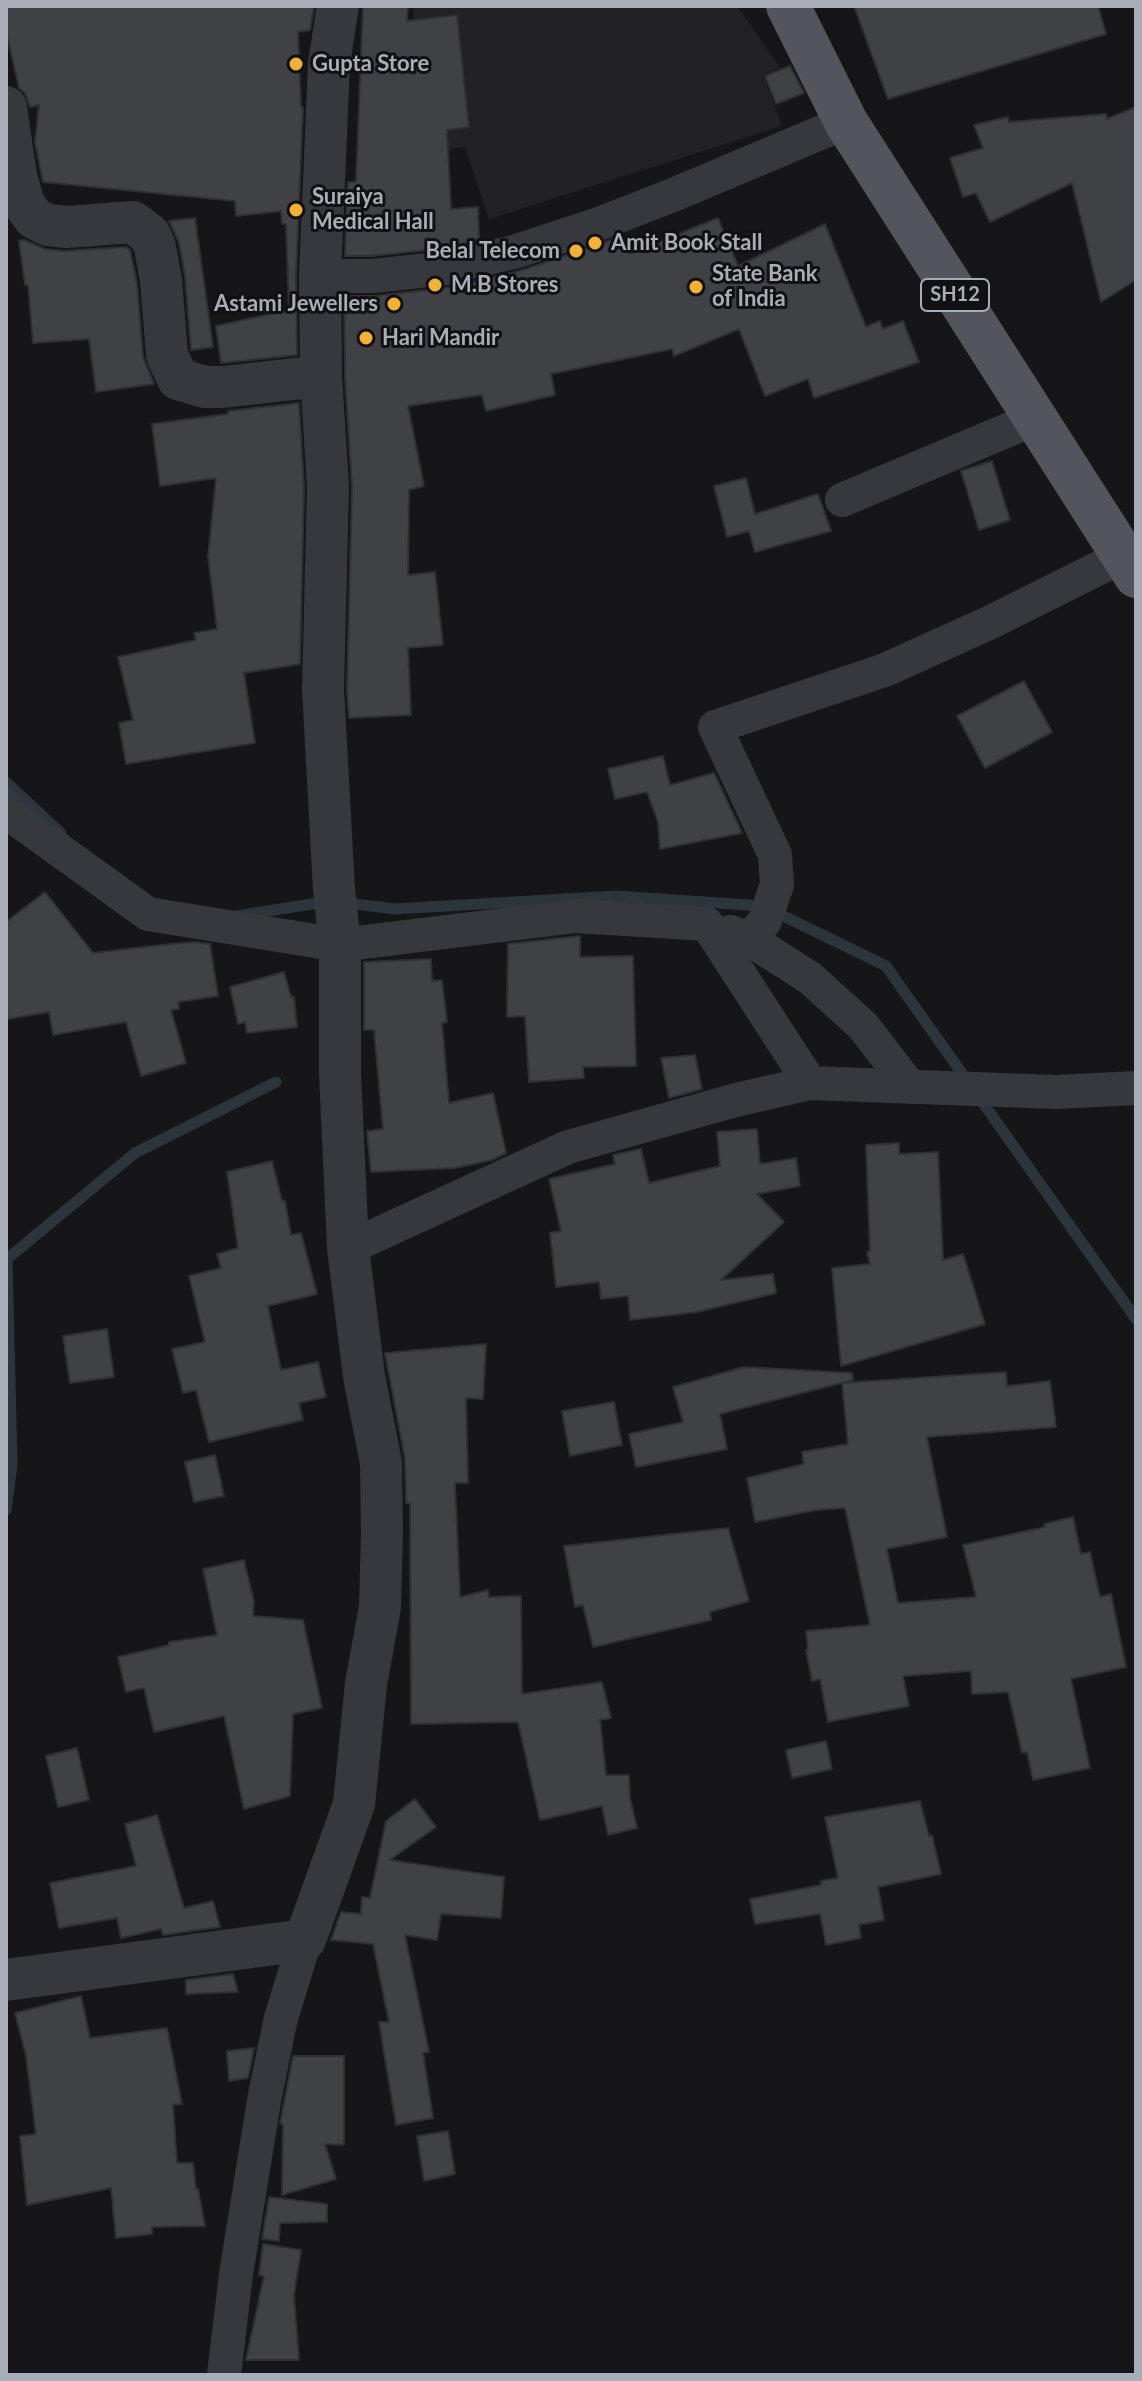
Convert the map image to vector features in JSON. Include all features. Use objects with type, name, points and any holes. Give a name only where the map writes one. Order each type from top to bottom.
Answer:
[{"type":"main road","name":"SH12","points":[[788,6],[846,122],[1130,566]]},
{"type":"street","points":[[224,2375],[236,2274],[265,2095],[281,2018],[305,1940],[354,1804],[366,1684],[380,1607],[381,1463],[364,1376],[348,1248],[340,1073],[340,945],[323,689],[328,487],[321,376],[320,276],[329,63],[338,6]]},
{"type":"street","points":[[6,107],[16,176],[24,204],[34,218],[48,225],[67,227],[133,222],[150,235],[161,280],[167,355],[178,379],[205,387],[223,387],[321,376]]},
{"type":"street","points":[[320,276],[373,276],[447,268],[517,251],[673,195],[846,122]]},
{"type":"street","points":[[842,500],[1034,419]]},
{"type":"street","points":[[763,918],[777,885],[775,855],[715,727],[885,670],[991,622],[1130,566]]},
{"type":"street","points":[[8,815],[148,914],[340,945],[576,916],[707,924],[763,918]]},
{"type":"street","points":[[763,918],[810,978],[863,1026],[910,1087]]},
{"type":"street","points":[[707,924],[810,1083]]},
{"type":"street","points":[[348,1248],[568,1147],[736,1100],[810,1083],[1056,1092],[1136,1088]]},
{"type":"street","points":[[6,1980],[305,1940]]},
{"type":"shaded area","points":[[413,6],[737,6],[780,68],[763,75],[782,126],[489,219],[465,147],[424,153]]},
{"type":"building","points":[[6,6],[314,6],[310,30],[298,32],[303,107],[296,275],[297,355],[221,363],[216,326],[289,310],[286,224],[282,224],[281,211],[236,216],[235,201],[43,182],[35,142],[39,105],[30,107],[25,93],[19,88],[6,31]]},
{"type":"building","points":[[363,6],[408,6],[407,21],[457,15],[469,127],[447,130],[451,209],[478,207],[479,240],[444,248],[345,256],[348,182],[356,182]]},
{"type":"building","points":[[854,6],[1098,6],[1106,34],[888,99]]},
{"type":"building","points":[[790,66],[804,93],[776,104],[765,76]]},
{"type":"building","points":[[1136,107],[1136,280],[1101,302],[1072,183],[990,222],[976,193],[963,197],[950,158],[983,148],[974,125],[1008,117],[1009,122],[1106,114],[1107,119]]},
{"type":"building","points":[[195,218],[213,347],[191,350],[185,276],[179,242],[169,221]]},
{"type":"building","points":[[718,218],[738,266],[825,224],[866,327],[880,321],[883,329],[903,321],[919,362],[814,398],[808,379],[765,396],[739,329],[674,356],[672,349],[551,374],[555,395],[486,411],[482,395],[408,406],[424,486],[409,490],[408,575],[435,572],[443,645],[408,648],[411,715],[349,718],[352,487],[344,296],[375,296],[452,287],[523,270],[623,236],[629,254]]},
{"type":"building","points":[[24,240],[45,249],[64,251],[126,247],[130,250],[137,283],[143,357],[154,384],[96,392],[89,339],[33,343],[28,285],[25,285],[19,241]]},
{"type":"building","points":[[299,403],[304,487],[300,664],[244,673],[255,743],[126,764],[119,723],[133,720],[118,657],[196,640],[194,633],[217,629],[208,556],[216,478],[160,486],[152,424]]},
{"type":"building","points":[[992,461],[1010,520],[979,530],[961,471]]},
{"type":"building","points":[[746,478],[755,514],[818,494],[831,531],[755,552],[749,531],[727,537],[714,486]]},
{"type":"building","points":[[1024,681],[1052,732],[985,768],[957,716]]},
{"type":"building","points":[[663,756],[670,785],[714,773],[742,833],[660,849],[658,822],[647,792],[615,799],[608,769]]},
{"type":"building","points":[[45,892],[93,953],[195,942],[210,944],[218,996],[178,1002],[179,1009],[171,1010],[186,1063],[141,1076],[126,1022],[53,1035],[49,1012],[8,1019],[6,922]]},
{"type":"building","points":[[580,936],[580,957],[633,956],[636,1066],[583,1067],[584,1078],[529,1082],[525,1016],[507,1017],[508,944]]},
{"type":"building","points":[[431,959],[432,981],[442,980],[447,1022],[442,1023],[449,1103],[493,1093],[506,1153],[492,1160],[455,1168],[371,1172],[367,1131],[383,1129],[374,1030],[364,1030],[364,962]]},
{"type":"building","points":[[284,972],[291,997],[294,997],[297,1027],[247,1033],[245,1022],[238,1024],[230,987]]},
{"type":"building","points":[[695,1055],[702,1089],[669,1098],[661,1058]]},
{"type":"building","points":[[757,1129],[760,1164],[796,1158],[800,1186],[757,1194],[784,1222],[721,1280],[773,1274],[776,1293],[697,1312],[630,1320],[628,1296],[601,1299],[599,1282],[556,1287],[550,1233],[561,1231],[549,1179],[615,1164],[613,1155],[641,1149],[649,1183],[720,1166],[717,1132]]},
{"type":"building","points":[[899,1143],[899,1154],[938,1152],[943,1260],[963,1254],[985,1324],[841,1366],[832,1268],[870,1264],[867,1252],[870,1251],[866,1145]]},
{"type":"building","points":[[272,1161],[282,1201],[285,1201],[291,1235],[301,1233],[317,1294],[268,1306],[281,1370],[318,1362],[326,1397],[299,1403],[303,1420],[209,1442],[196,1390],[183,1393],[172,1349],[205,1342],[189,1276],[221,1268],[217,1254],[238,1248],[227,1172]]},
{"type":"building","points":[[107,1329],[114,1377],[70,1383],[63,1336]]},
{"type":"building","points":[[486,1344],[483,1399],[466,1398],[468,1483],[455,1483],[460,1597],[488,1590],[489,1597],[521,1596],[522,1694],[602,1682],[611,1718],[600,1720],[606,1775],[629,1775],[630,1798],[637,1828],[608,1835],[602,1806],[540,1820],[518,1722],[411,1724],[410,1503],[406,1503],[405,1459],[385,1353]]},
{"type":"building","points":[[744,1367],[852,1373],[853,1380],[720,1414],[727,1449],[636,1467],[629,1434],[683,1422],[673,1387]]},
{"type":"building","points":[[1006,1372],[1007,1386],[1050,1381],[1056,1427],[927,1437],[947,1537],[887,1549],[898,1603],[976,1597],[963,1545],[1045,1527],[1044,1524],[1073,1517],[1081,1554],[1090,1552],[1100,1597],[1111,1594],[1126,1667],[1071,1679],[1090,1768],[1033,1780],[1027,1752],[1022,1753],[1008,1692],[972,1694],[971,1671],[903,1676],[909,1706],[828,1722],[820,1679],[812,1681],[806,1631],[870,1625],[845,1508],[816,1510],[755,1522],[747,1478],[804,1464],[802,1452],[848,1444],[842,1383]]},
{"type":"building","points":[[614,1402],[622,1445],[570,1456],[562,1411]]},
{"type":"building","points":[[215,1455],[224,1496],[194,1502],[185,1462]]},
{"type":"building","points":[[728,1528],[749,1601],[710,1612],[711,1620],[593,1647],[583,1605],[575,1607],[564,1546]]},
{"type":"building","points":[[244,1560],[254,1602],[253,1616],[303,1620],[322,1708],[293,1714],[290,1796],[244,1809],[224,1716],[154,1732],[144,1688],[126,1692],[118,1657],[169,1645],[169,1642],[217,1635],[203,1569]]},
{"type":"building","points":[[826,1741],[832,1769],[792,1778],[786,1750]]},
{"type":"building","points":[[77,1748],[89,1800],[58,1807],[46,1756]]},
{"type":"building","points":[[415,1799],[436,1827],[390,1860],[504,1877],[501,1918],[441,1914],[437,1940],[405,1935],[429,2052],[423,2053],[433,2118],[396,2125],[379,2022],[389,2022],[373,1944],[331,1940],[341,1912],[361,1914],[362,1897],[370,1898],[386,1821]]},
{"type":"building","points":[[920,1801],[941,1874],[878,1887],[884,1920],[859,1925],[861,1938],[826,1945],[820,1914],[755,1924],[750,1899],[821,1885],[821,1881],[838,1878],[825,1817]]},
{"type":"building","points":[[157,1815],[184,1908],[213,1901],[220,1927],[163,1935],[161,1929],[121,1938],[117,1918],[59,1928],[50,1883],[136,1866],[125,1824]]},
{"type":"building","points":[[233,1974],[238,1992],[186,1994],[186,1980]]},
{"type":"building","points":[[81,1996],[90,2038],[167,2028],[182,2104],[173,2105],[177,2163],[193,2163],[205,2226],[152,2227],[152,2234],[116,2238],[111,2188],[27,2205],[20,2136],[36,2134],[26,2056],[15,2013]]},
{"type":"building","points":[[254,2048],[248,2078],[229,2081],[227,2051]]},
{"type":"building","points":[[293,2056],[344,2056],[344,2145],[325,2144],[336,2179],[282,2195],[283,2124],[280,2124]]},
{"type":"building","points":[[448,2131],[455,2174],[424,2181],[417,2136]]},
{"type":"building","points":[[269,2197],[327,2204],[327,2222],[280,2223],[279,2241],[262,2239]]},
{"type":"building","points":[[263,2244],[301,2250],[294,2295],[299,2360],[246,2360],[264,2276],[259,2275]]},
{"type":"waterway","points":[[6,782],[61,833]]},
{"type":"waterway","points":[[236,916],[331,901],[395,909],[616,896],[763,906],[886,966],[1136,1319]]},
{"type":"waterway","points":[[6,1510],[12,1464],[7,1259],[135,1153],[276,1082]]},
{"type":"place","name":"Gupta Store","points":[[296,64]]},
{"type":"place","name":"Suraiya Medical Hall","points":[[296,210]]},
{"type":"place","name":"Amit Book Stall","points":[[595,243]]},
{"type":"place","name":"Belal Telecom","points":[[576,251]]},
{"type":"place","name":"M.B Stores","points":[[435,285]]},
{"type":"place","name":"State Bank of India","points":[[696,287]]},
{"type":"place","name":"Astami Jewellers","points":[[394,304]]},
{"type":"place","name":"Hari Mandir","points":[[366,338]]}]
